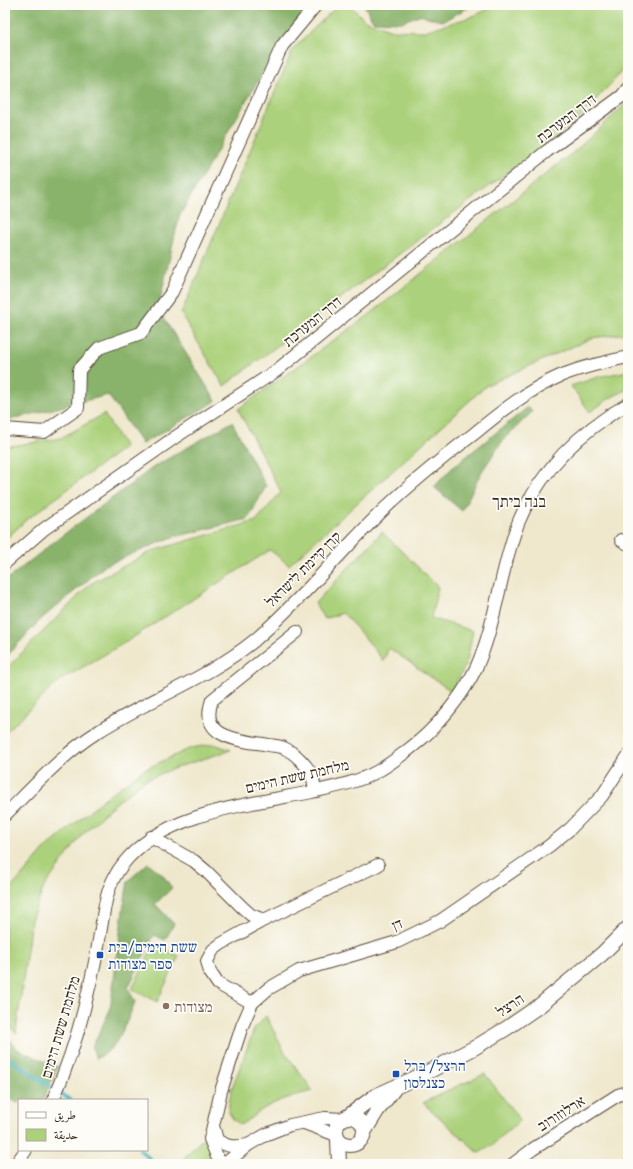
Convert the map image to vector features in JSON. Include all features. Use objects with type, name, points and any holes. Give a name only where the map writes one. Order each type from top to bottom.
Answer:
[{"type":"street","points":[[5,428],[44,432],[78,408],[79,370],[99,348],[141,333],[172,292],[282,46],[316,5]]},
{"type":"street","name":"דרך המערכת","points":[[5,563],[44,528],[174,438],[276,371],[547,151],[622,96],[628,88]]},
{"type":"street","name":"קרן קיימת לישראל","points":[[5,814],[69,754],[94,734],[200,676],[230,658],[255,639],[399,496],[432,467],[511,404],[531,390],[560,376],[590,366],[628,357]]},
{"type":"street","name":"מלחמת ששת הימים","points":[[53,1099],[65,1070],[88,994],[101,931],[104,905],[109,888],[114,876],[124,862],[151,837],[188,820],[213,812],[352,782],[378,771],[428,733],[444,715],[464,688],[476,668],[486,640],[512,543],[519,522],[531,497],[546,473],[563,453],[586,431],[611,413],[628,404]]},
{"type":"street","points":[[297,632],[212,700],[208,710],[213,728],[221,735],[283,748],[293,754],[305,765],[313,776],[315,791]]},
{"type":"street","name":"דן","points":[[220,1164],[210,1139],[221,1091],[242,1026],[252,1003],[268,989],[299,971],[397,942],[440,922],[549,846],[570,829],[602,796],[628,756]]},
{"type":"street","points":[[151,837],[194,861],[251,915],[264,920]]},
{"type":"street","points":[[252,1003],[218,984],[210,972],[207,962],[213,950],[264,920],[378,865]]},
{"type":"street","name":"הרצל","points":[[345,1118],[374,1096],[422,1075],[474,1048],[526,1015],[602,954],[628,928]]},
{"type":"street","name":"הרצל","points":[[346,1164],[348,1158],[377,1111],[395,1087]]},
{"type":"street","name":"ארלוזורוב","points":[[513,1164],[533,1149],[618,1095],[628,1092]]},
{"type":"street","points":[[225,1164],[248,1145],[267,1134],[290,1125],[325,1118],[352,1117],[360,1121],[364,1128],[361,1138],[354,1145],[346,1145],[337,1137],[304,1123]]},
{"type":"street","points":[[339,1164],[337,1126],[345,1118]]},
{"type":"street","points":[[213,1124],[217,1140],[225,1146],[235,1147],[248,1145]]},
{"type":"street","points":[[16,1164],[25,1151]]},
{"type":"green space","points":[[5,5],[310,5],[282,39],[179,217],[158,309],[216,401],[142,444],[108,395],[5,421]]},
{"type":"green space","points":[[338,5],[350,5],[365,20],[392,30],[424,31],[471,17],[497,5],[628,5],[628,62],[617,77],[576,121],[224,386],[181,314],[293,49]]},
{"type":"green space","points":[[364,5],[473,5],[443,21],[419,15],[401,22],[373,21]]},
{"type":"green space","points":[[628,102],[628,333],[592,338],[487,385],[289,565],[270,550],[121,645],[59,681],[5,733],[5,670],[90,584],[152,551],[256,521],[281,492],[238,409],[369,315],[576,150]]},
{"type":"green space","points":[[628,371],[628,389],[610,398],[590,412],[571,386],[598,377]]},
{"type":"green space","points":[[528,407],[532,412],[504,439],[482,471],[462,511],[434,487],[452,468]]},
{"type":"green space","points":[[104,414],[125,447],[25,521],[5,540],[5,447],[61,438]]},
{"type":"green space","points":[[232,422],[266,486],[248,519],[170,538],[106,565],[40,620],[5,658],[5,581],[59,538],[155,466]]},
{"type":"green space","points":[[382,532],[438,587],[431,618],[473,631],[466,665],[451,691],[389,648],[383,661],[343,613],[324,619],[315,603]]},
{"type":"green space","points":[[214,744],[231,750],[178,767],[145,780],[111,807],[82,835],[44,887],[31,920],[16,1033],[5,1022],[5,895],[46,848],[101,801],[143,770],[191,748]]},
{"type":"green space","points":[[148,863],[162,874],[172,888],[155,904],[174,924],[165,940],[154,935],[128,988],[135,1002],[125,1027],[110,1049],[96,1058],[92,1047],[110,1010],[128,881]]},
{"type":"green space","points":[[154,944],[179,956],[157,1002],[132,989]]},
{"type":"green space","points":[[266,1016],[284,1051],[313,1091],[293,1096],[275,1103],[263,1109],[240,1125],[233,1119],[228,1111],[231,1091],[255,1027]]},
{"type":"green space","points":[[5,1032],[17,1049],[58,1067],[43,1099],[18,1099],[18,1102],[5,1096]]},
{"type":"green space","points":[[485,1074],[520,1120],[491,1146],[479,1153],[423,1103]]},
{"type":"green space","points":[[206,1135],[213,1155],[211,1164],[178,1164]]},
{"type":"waterway","points":[[5,1056],[69,1099]]},
{"type":"waterway","points":[[141,1151],[156,1164]]},
{"type":"place","name":"ששת הימים/בית ספר מצודות","points":[[100,955]]},
{"type":"place","name":"מצודות","points":[[166,1006]]},
{"type":"place","name":"הרצל/ ברל כצנלסון","points":[[396,1074]]},
{"type":"district","name":"בנה ביתך","points":[[519,501]]}]
